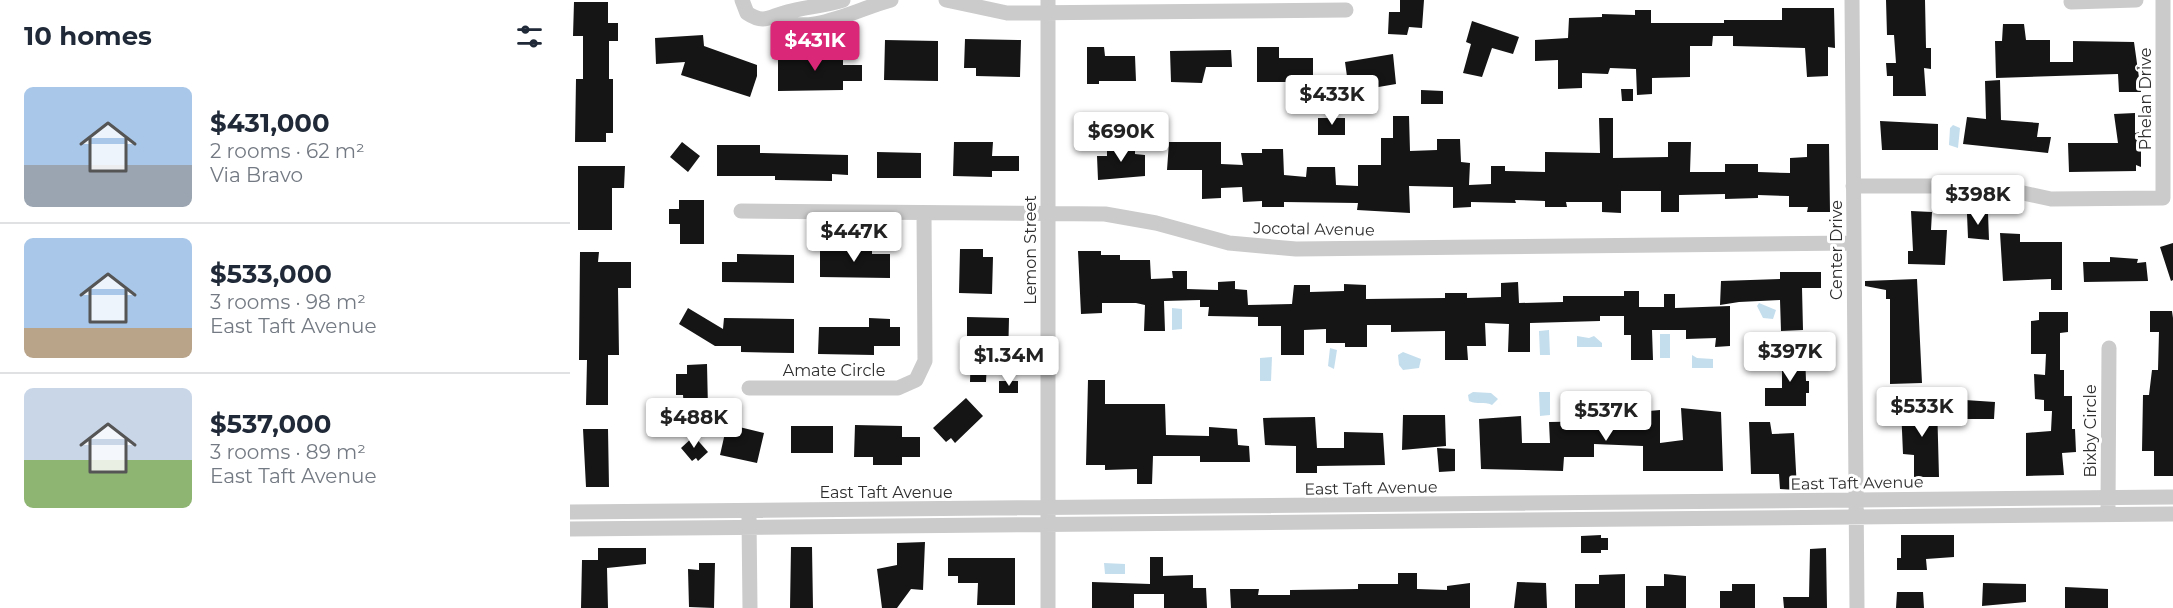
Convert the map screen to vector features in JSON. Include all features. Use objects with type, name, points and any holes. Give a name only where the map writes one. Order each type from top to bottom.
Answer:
[{"type":"street","points":[[774,18],[786,12],[813,9],[843,0]]},
{"type":"street","points":[[744,7],[753,17],[774,18],[786,25],[807,24],[859,5],[891,0]]},
{"type":"street","points":[[946,0],[1007,13],[1048,6],[1346,10]]},
{"type":"street","points":[[1027,0],[1048,6]]},
{"type":"street","name":"Center Drive","points":[[1852,0],[1857,608]]},
{"type":"street","points":[[2071,2],[2136,0]]},
{"type":"street","name":"Phelan Drive","points":[[1853,186],[1992,186],[2052,199],[2163,198],[2163,0]]},
{"type":"street","name":"Lemon Street","points":[[1048,6],[1048,608]]},
{"type":"street","name":"Jocotal Avenue","points":[[741,211],[1048,213],[1127,216],[1229,243],[1296,249],[1854,243]]},
{"type":"street","name":"Amate Circle","points":[[749,388],[898,388],[916,380],[925,361],[924,213]]},
{"type":"street","name":"Bixby Circle","points":[[2108,514],[2109,348]]},
{"type":"street","name":"East Taft Avenue","points":[[1856,509],[2173,497]]},
{"type":"street","name":"East Taft Avenue","points":[[570,529],[749,527],[1048,517],[1856,509],[2173,514]]},
{"type":"street","points":[[748,511],[750,608]]},
{"type":"street","name":"East Taft Avenue","points":[[570,512],[748,511],[1048,517]]},
{"type":"water","points":[[1953,125],[1960,128],[1958,148],[1949,145],[1950,128]]},
{"type":"water","points":[[1759,303],[1776,310],[1773,319],[1763,318],[1757,306]]},
{"type":"water","points":[[1172,308],[1182,309],[1182,329],[1172,330]]},
{"type":"water","points":[[1549,330],[1550,355],[1540,355],[1539,331]]},
{"type":"water","points":[[1660,334],[1670,334],[1670,358],[1660,358]]},
{"type":"water","points":[[1577,336],[1589,338],[1594,336],[1602,343],[1602,347],[1577,347]]},
{"type":"water","points":[[1330,348],[1337,350],[1334,369],[1328,366]]},
{"type":"water","points":[[1403,352],[1421,359],[1419,368],[1403,370],[1399,365],[1398,355]]},
{"type":"water","points":[[1692,355],[1697,358],[1713,359],[1713,368],[1692,368]]},
{"type":"water","points":[[1272,357],[1271,381],[1260,381],[1260,358]]},
{"type":"water","points":[[1473,392],[1491,393],[1498,399],[1492,405],[1472,402],[1469,401],[1468,395]]},
{"type":"water","points":[[1539,392],[1550,392],[1550,415],[1540,416]]},
{"type":"water","points":[[1104,563],[1125,564],[1125,574],[1105,574]]},
{"type":"building","points":[[1400,0],[1424,0],[1422,28],[1409,27],[1407,35],[1388,34],[1389,12],[1400,12]]},
{"type":"building","points":[[1886,0],[1925,0],[1926,48],[1931,48],[1931,69],[1924,68],[1926,96],[1893,96],[1893,76],[1887,76],[1886,63],[1896,63],[1894,35],[1887,35]]},
{"type":"building","points":[[574,2],[608,2],[608,23],[618,23],[618,41],[609,41],[609,79],[613,79],[613,133],[606,133],[606,142],[575,142],[576,79],[583,79],[583,36],[573,36]]},
{"type":"building","points":[[1782,8],[1834,8],[1835,48],[1828,47],[1828,76],[1807,77],[1805,48],[1733,46],[1733,36],[1713,36],[1712,46],[1690,46],[1690,77],[1652,78],[1652,94],[1637,95],[1636,69],[1610,68],[1608,74],[1582,73],[1582,88],[1558,89],[1558,60],[1535,61],[1535,40],[1568,38],[1569,18],[1602,17],[1602,14],[1635,15],[1635,10],[1651,10],[1651,23],[1724,23],[1724,20],[1782,20]]},
{"type":"building","points":[[1472,21],[1519,37],[1513,54],[1492,48],[1482,77],[1463,73],[1471,44],[1466,42]]},
{"type":"building","points":[[2003,24],[2024,24],[2026,40],[2050,40],[2050,62],[2073,62],[2073,41],[2134,42],[2141,92],[2119,92],[2118,74],[1996,78],[1995,41],[2002,41]]},
{"type":"building","points":[[703,35],[704,46],[757,65],[757,76],[750,97],[681,75],[685,62],[656,64],[655,38]]},
{"type":"building","points":[[965,39],[1021,40],[1020,77],[976,76],[976,68],[964,68]]},
{"type":"building","points":[[885,40],[938,41],[938,81],[884,80]]},
{"type":"building","points":[[1087,47],[1104,47],[1105,56],[1135,56],[1136,81],[1099,81],[1099,84],[1087,84]]},
{"type":"building","points":[[1257,47],[1279,47],[1279,58],[1313,58],[1313,82],[1304,82],[1305,89],[1292,89],[1292,82],[1257,82]]},
{"type":"building","points":[[1231,50],[1232,67],[1206,67],[1202,83],[1171,82],[1170,51]]},
{"type":"building","points":[[778,53],[843,53],[843,65],[862,65],[862,81],[843,81],[843,90],[778,91]]},
{"type":"building","points":[[1393,54],[1396,84],[1361,90],[1363,96],[1350,98],[1345,62]]},
{"type":"building","points":[[2000,80],[2001,120],[2039,123],[2037,137],[2051,137],[2048,153],[1963,144],[1967,117],[1986,119],[1985,81]]},
{"type":"building","points":[[1621,89],[1633,89],[1633,101],[1622,101]]},
{"type":"building","points":[[1421,90],[1443,91],[1443,104],[1421,104]]},
{"type":"building","points":[[2135,113],[2135,133],[2141,132],[2141,167],[2136,165],[2136,171],[2069,172],[2068,143],[2118,143],[2114,114]]},
{"type":"building","points":[[1393,116],[1409,116],[1410,151],[1437,150],[1437,139],[1460,139],[1461,162],[1470,163],[1469,185],[1491,184],[1491,166],[1505,166],[1505,171],[1545,172],[1545,152],[1600,153],[1599,118],[1613,118],[1613,158],[1668,157],[1668,142],[1691,142],[1690,172],[1725,172],[1725,164],[1758,164],[1758,172],[1790,173],[1790,158],[1807,157],[1807,144],[1829,144],[1830,212],[1807,212],[1808,207],[1789,207],[1789,196],[1758,195],[1758,198],[1725,199],[1725,194],[1679,195],[1679,212],[1661,212],[1661,191],[1621,191],[1621,213],[1602,212],[1602,202],[1566,202],[1567,207],[1545,207],[1545,201],[1515,200],[1516,203],[1471,202],[1471,207],[1453,208],[1453,187],[1409,186],[1410,213],[1357,210],[1358,203],[1284,202],[1284,207],[1262,207],[1262,201],[1243,202],[1242,187],[1221,188],[1221,198],[1202,199],[1202,170],[1167,170],[1169,142],[1221,142],[1221,164],[1243,165],[1241,153],[1262,153],[1262,149],[1283,149],[1284,175],[1306,177],[1307,167],[1335,167],[1336,185],[1358,186],[1358,165],[1381,165],[1381,138],[1393,138]]},
{"type":"building","points":[[1318,118],[1345,118],[1345,135],[1318,135]]},
{"type":"building","points":[[1880,121],[1938,124],[1938,150],[1882,150]]},
{"type":"building","points":[[682,142],[700,156],[688,172],[670,157]]},
{"type":"building","points":[[954,142],[993,142],[992,156],[1019,156],[1019,171],[992,171],[992,177],[953,176]]},
{"type":"building","points":[[1107,144],[1135,145],[1135,154],[1145,155],[1145,176],[1098,180],[1097,156],[1107,156]]},
{"type":"building","points":[[717,145],[760,145],[760,153],[848,155],[848,175],[832,174],[832,181],[775,180],[775,176],[717,176]]},
{"type":"building","points":[[877,152],[921,153],[921,178],[877,178]]},
{"type":"building","points":[[578,166],[625,166],[624,188],[612,188],[612,230],[578,230]]},
{"type":"building","points":[[679,200],[704,200],[704,244],[680,244],[680,224],[669,224],[669,209],[679,209]]},
{"type":"building","points":[[1911,211],[1932,212],[1931,230],[1947,230],[1945,265],[1908,264],[1908,251],[1913,251]]},
{"type":"building","points":[[1988,213],[1989,240],[1968,238],[1967,214]]},
{"type":"building","points":[[2000,233],[2020,234],[2020,242],[2062,242],[2062,290],[2051,290],[2051,279],[2003,281]]},
{"type":"building","points":[[2173,243],[2173,280],[2171,281],[2160,247]]},
{"type":"building","points":[[820,247],[872,248],[872,254],[890,254],[890,278],[820,277]]},
{"type":"building","points":[[960,249],[983,249],[983,257],[993,257],[992,294],[959,293]]},
{"type":"building","points":[[1078,251],[1101,251],[1101,255],[1120,255],[1120,260],[1150,260],[1151,279],[1173,278],[1172,271],[1187,271],[1187,289],[1218,290],[1218,282],[1235,281],[1235,289],[1247,290],[1248,305],[1292,304],[1294,285],[1310,285],[1310,292],[1344,291],[1344,284],[1366,285],[1366,299],[1445,298],[1445,293],[1467,293],[1467,298],[1501,297],[1501,283],[1518,282],[1519,303],[1563,302],[1563,296],[1624,296],[1624,291],[1639,291],[1639,307],[1664,307],[1664,294],[1675,294],[1675,308],[1730,306],[1730,346],[1715,347],[1716,338],[1686,339],[1686,330],[1652,330],[1653,360],[1631,360],[1631,335],[1624,335],[1624,316],[1600,316],[1600,321],[1530,323],[1530,352],[1508,352],[1509,324],[1485,323],[1486,346],[1467,346],[1468,360],[1445,360],[1445,331],[1391,332],[1391,325],[1367,325],[1367,347],[1345,347],[1345,343],[1326,343],[1326,329],[1304,330],[1304,355],[1281,355],[1281,326],[1258,326],[1258,317],[1208,316],[1209,307],[1200,307],[1200,300],[1164,301],[1165,331],[1144,331],[1145,305],[1136,303],[1102,303],[1102,313],[1081,314]]},
{"type":"building","points":[[580,252],[599,252],[598,262],[631,262],[631,288],[618,288],[619,355],[608,355],[608,405],[586,405],[587,360],[579,360]]},
{"type":"building","points":[[737,254],[794,255],[794,283],[722,282],[722,262],[737,262]]},
{"type":"building","points":[[2110,257],[2138,259],[2137,263],[2146,262],[2148,281],[2084,282],[2083,262],[2110,262]]},
{"type":"building","points":[[1780,272],[1821,272],[1821,288],[1802,288],[1803,330],[1781,331],[1780,300],[1720,305],[1721,281],[1780,279]]},
{"type":"building","points":[[1917,279],[1922,383],[1890,384],[1890,299],[1886,299],[1886,290],[1865,286],[1865,281]]},
{"type":"building","points":[[688,308],[723,329],[724,318],[794,319],[794,353],[741,352],[741,346],[715,346],[679,324]]},
{"type":"building","points":[[2150,311],[2172,311],[2173,318],[2173,476],[2154,476],[2154,451],[2142,451],[2143,395],[2149,395],[2152,370],[2158,370],[2159,332],[2150,332]]},
{"type":"building","points":[[2039,312],[2068,312],[2068,332],[2060,333],[2060,370],[2064,370],[2064,396],[2072,396],[2072,429],[2075,429],[2076,452],[2062,453],[2064,475],[2026,476],[2026,433],[2051,431],[2052,411],[2044,411],[2044,400],[2035,399],[2034,374],[2045,375],[2046,354],[2031,354],[2031,321],[2039,320]]},
{"type":"building","points":[[967,317],[1009,318],[1008,361],[987,361],[986,382],[970,382],[971,346],[967,346]]},
{"type":"building","points":[[869,318],[890,319],[890,327],[900,327],[900,346],[874,346],[874,355],[818,354],[819,327],[869,327]]},
{"type":"building","points":[[1748,337],[1775,337],[1775,354],[1748,355]]},
{"type":"building","points":[[1805,352],[1806,381],[1809,381],[1806,406],[1765,406],[1765,388],[1782,388],[1782,353]]},
{"type":"building","points":[[707,364],[708,409],[684,409],[683,395],[676,395],[676,374],[687,374],[687,365]]},
{"type":"building","points":[[1088,380],[1105,380],[1105,404],[1165,404],[1166,435],[1209,436],[1209,427],[1237,429],[1238,445],[1249,446],[1250,462],[1200,462],[1200,456],[1153,456],[1152,484],[1137,484],[1137,469],[1105,470],[1105,465],[1086,465]]},
{"type":"building","points":[[999,381],[1018,381],[1018,393],[999,393]]},
{"type":"building","points":[[966,398],[983,416],[955,443],[951,438],[946,442],[933,428]]},
{"type":"building","points":[[1965,400],[1995,402],[1994,419],[1965,419]]},
{"type":"building","points":[[1915,403],[1937,403],[1939,477],[1914,477],[1914,455],[1903,454],[1901,407],[1915,407]]},
{"type":"building","points":[[1681,408],[1721,412],[1723,471],[1643,471],[1643,446],[1594,444],[1594,457],[1564,457],[1563,471],[1481,469],[1479,419],[1521,416],[1522,443],[1550,443],[1549,422],[1606,421],[1605,415],[1660,410],[1660,443],[1683,440]]},
{"type":"building","points":[[1403,415],[1445,415],[1446,446],[1402,450]]},
{"type":"building","points":[[1315,417],[1317,448],[1344,448],[1344,432],[1383,433],[1385,465],[1317,466],[1317,473],[1296,473],[1296,446],[1265,445],[1263,418]]},
{"type":"building","points":[[1749,422],[1770,422],[1772,434],[1794,433],[1797,490],[1780,489],[1779,474],[1751,474]]},
{"type":"building","points":[[727,424],[764,433],[757,463],[720,455]]},
{"type":"building","points":[[855,425],[902,426],[902,437],[920,437],[920,457],[902,457],[902,465],[873,465],[873,457],[854,457]]},
{"type":"building","points":[[791,426],[833,426],[833,453],[791,453]]},
{"type":"building","points":[[583,429],[608,429],[609,487],[586,487]]},
{"type":"building","points":[[694,436],[708,452],[698,461],[696,458],[692,461],[681,448]]},
{"type":"building","points":[[1437,448],[1455,449],[1455,471],[1439,472]]},
{"type":"building","points":[[1601,535],[1601,538],[1608,538],[1608,550],[1601,550],[1601,553],[1581,553],[1581,536]]},
{"type":"building","points":[[1901,535],[1954,535],[1954,557],[1926,559],[1927,570],[1897,570],[1897,558],[1901,558]]},
{"type":"building","points":[[925,542],[923,590],[911,589],[897,608],[882,608],[877,569],[897,565],[897,543]]},
{"type":"building","points":[[791,547],[812,547],[813,608],[790,608]]},
{"type":"building","points":[[598,548],[646,548],[646,564],[607,568],[608,608],[581,608],[582,560],[598,560]]},
{"type":"building","points":[[1826,548],[1827,608],[1784,608],[1783,597],[1809,597],[1810,549]]},
{"type":"building","points":[[1150,557],[1163,557],[1163,576],[1193,575],[1193,588],[1206,588],[1207,608],[1164,608],[1164,594],[1134,594],[1134,608],[1092,608],[1092,582],[1150,584]]},
{"type":"building","points":[[948,558],[1015,558],[1015,605],[977,605],[978,583],[958,583],[958,576],[948,576]]},
{"type":"building","points":[[699,563],[715,563],[714,608],[689,607],[688,569],[699,570]]},
{"type":"building","points":[[1398,573],[1417,573],[1417,589],[1447,590],[1447,586],[1470,583],[1470,608],[1231,608],[1230,589],[1259,589],[1258,595],[1290,595],[1290,590],[1358,589],[1358,584],[1398,584]]},
{"type":"building","points":[[1625,574],[1625,608],[1575,608],[1575,584],[1599,584],[1599,575]]},
{"type":"building","points":[[1664,574],[1686,576],[1686,608],[1646,608],[1646,586],[1664,586]]},
{"type":"building","points":[[1517,582],[1546,583],[1547,608],[1514,608]]},
{"type":"building","points":[[1983,583],[2026,584],[2026,602],[1982,606]]},
{"type":"building","points":[[1732,584],[1755,584],[1755,608],[1720,608],[1720,591],[1732,591]]},
{"type":"building","points":[[2065,587],[2108,589],[2108,608],[2065,608]]},
{"type":"building","points":[[1897,592],[1923,592],[1924,608],[1896,608]]}]
